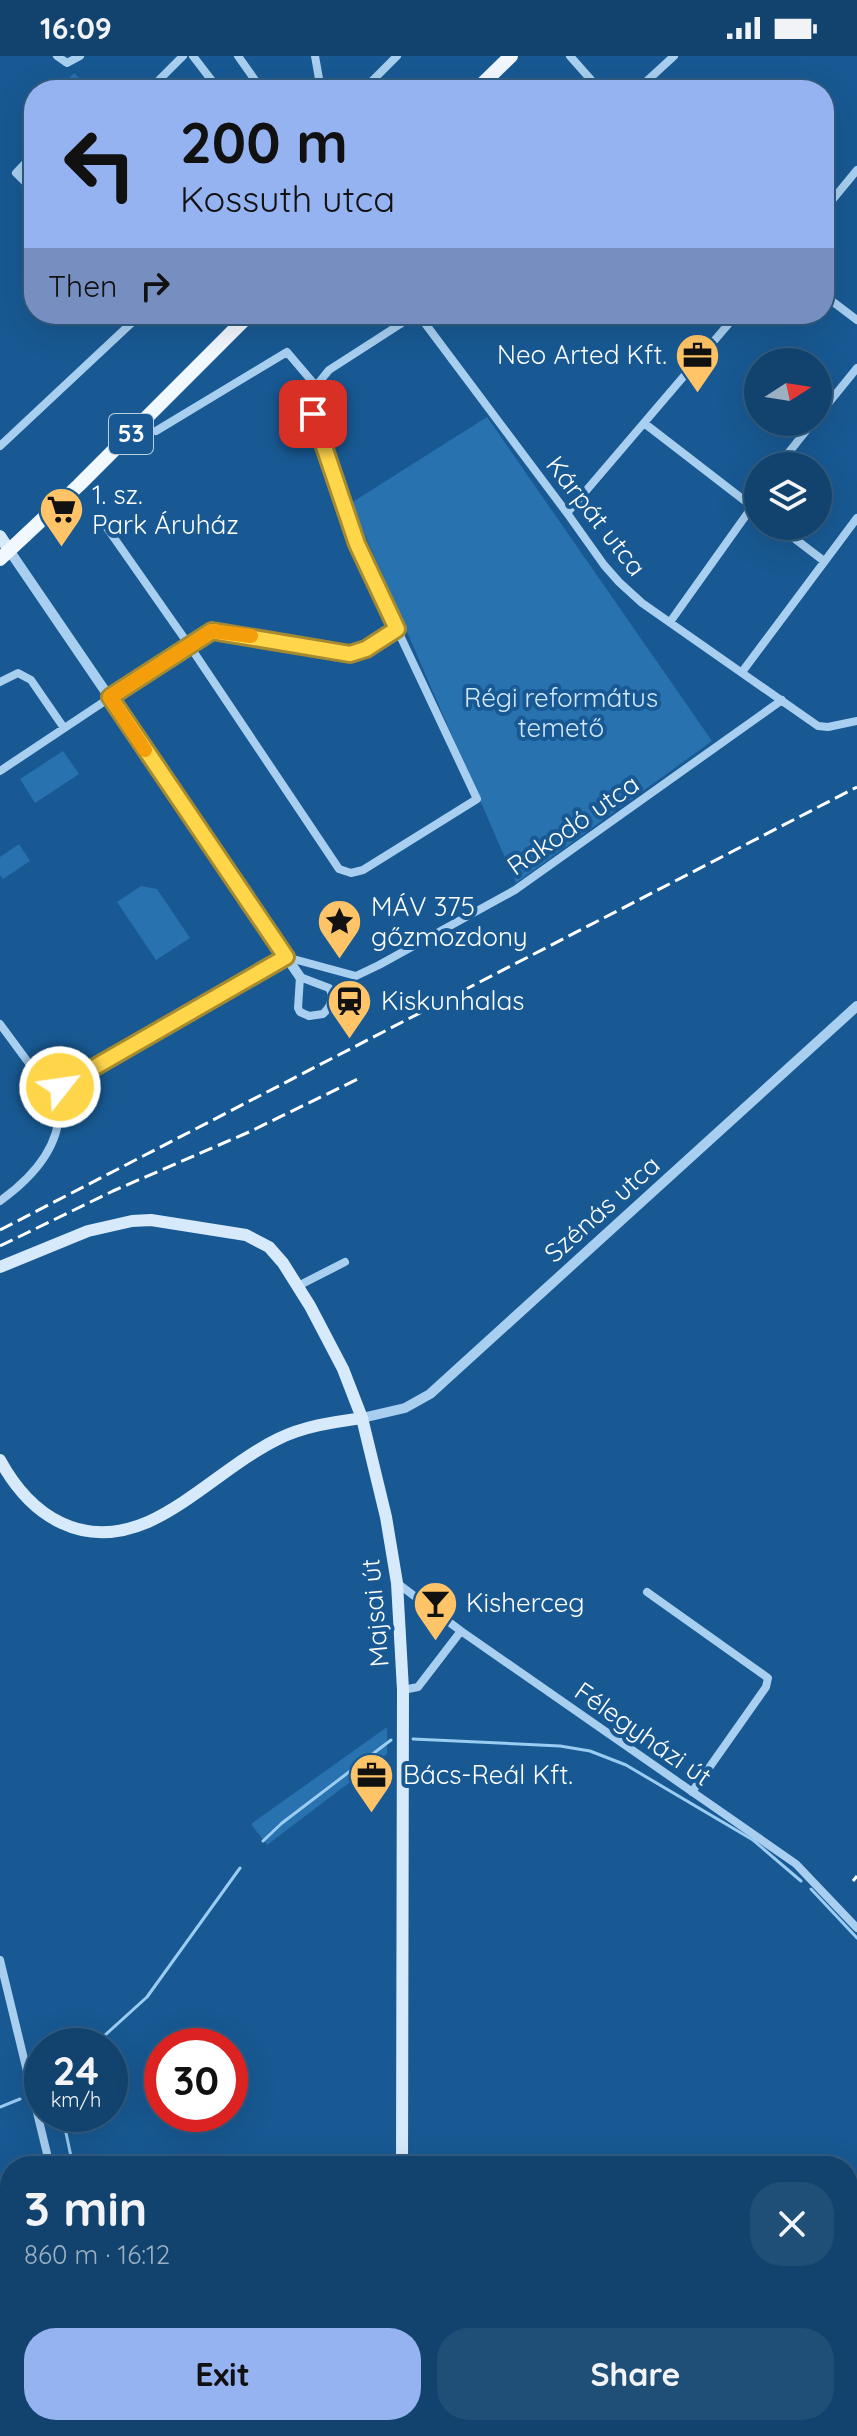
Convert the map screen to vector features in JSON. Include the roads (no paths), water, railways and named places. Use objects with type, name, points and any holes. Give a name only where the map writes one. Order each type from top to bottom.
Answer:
[{"type":"main road","points":[[486,80],[511,56]]},
{"type":"main road","name":"53","points":[[4,555],[79,485],[240,324]]},
{"type":"main road","points":[[0,536],[4,555]]},
{"type":"main road","name":"Majsai út","points":[[0,1267],[88,1231],[112,1225],[151,1220],[246,1235],[269,1247],[298,1286],[343,1369],[362,1418],[386,1517],[397,1583],[403,1690],[402,2156]]},
{"type":"main road","points":[[0,1460],[22,1495],[49,1517],[83,1529],[110,1531],[145,1523],[280,1438],[325,1424],[362,1418]]},
{"type":"main road","points":[[325,1424],[352,1429],[362,1435],[368,1445]]},
{"type":"street","points":[[57,56],[67,63],[80,56]]},
{"type":"street","points":[[159,80],[183,56]]},
{"type":"street","points":[[193,56],[211,80]]},
{"type":"street","points":[[238,56],[255,80]]},
{"type":"street","points":[[315,56],[319,80]]},
{"type":"street","points":[[373,80],[397,56]]},
{"type":"street","points":[[570,56],[591,80]]},
{"type":"street","points":[[648,80],[674,56]]},
{"type":"street","points":[[24,165],[16,173],[24,181]]},
{"type":"street","points":[[834,198],[857,170]]},
{"type":"street","points":[[834,303],[857,320]]},
{"type":"street","points":[[0,446],[130,324]]},
{"type":"street","points":[[105,525],[339,869],[351,873],[363,870],[477,799],[357,544],[313,414],[316,386],[329,370],[401,324]]},
{"type":"street","name":"Kárpát utca","points":[[425,324],[619,582],[642,603],[822,727],[857,721]]},
{"type":"street","points":[[567,513],[728,324]]},
{"type":"street","points":[[156,431],[287,352],[316,386]]},
{"type":"street","points":[[832,399],[857,368]]},
{"type":"street","points":[[644,423],[744,500]]},
{"type":"street","points":[[789,452],[802,436]]},
{"type":"street","points":[[742,672],[857,518]]},
{"type":"street","points":[[670,622],[744,524]]},
{"type":"street","points":[[796,540],[824,561]]},
{"type":"street","points":[[4,555],[110,697],[300,977],[332,992],[331,1002],[323,1014],[309,1016],[300,1012],[300,977]]},
{"type":"street","points":[[0,771],[212,631],[350,654],[366,649],[397,629]]},
{"type":"street","points":[[0,682],[18,673],[31,680],[64,728]]},
{"type":"street","name":"Rakodó utca","points":[[286,957],[351,975],[361,974],[515,890],[782,700]]},
{"type":"street","points":[[48,1089],[63,1085],[286,957]]},
{"type":"street","name":"Szénás utca","points":[[362,1418],[405,1408],[430,1394],[857,1006]]},
{"type":"street","points":[[0,1024],[59,1104],[67,1107],[73,1105],[92,1073],[110,1058]]},
{"type":"street","points":[[0,1201],[46,1157],[58,1125],[59,1104]]},
{"type":"street","points":[[298,1286],[345,1262]]},
{"type":"street","name":"Félegyházi út","points":[[397,1583],[796,1864],[857,1928]]},
{"type":"street","points":[[647,1592],[768,1678],[766,1687],[692,1792]]},
{"type":"street","points":[[403,1690],[418,1687],[461,1631]]},
{"type":"street","points":[[0,1960],[48,2156]]},
{"type":"waterway","points":[[413,1739],[560,1746],[590,1751],[626,1765],[753,1840],[801,1881]]},
{"type":"waterway","points":[[263,1841],[391,1740]]},
{"type":"waterway","points":[[113,2028],[147,1997],[240,1868]]},
{"type":"waterway","points":[[811,1889],[857,1938]]},
{"type":"waterway","points":[[0,2107],[20,2099]]},
{"type":"waterway","points":[[66,2132],[71,2156]]},
{"type":"railway","points":[[0,1230],[857,787]]},
{"type":"railway","points":[[0,1246],[362,1077]]},
{"type":"railway","points":[[853,1881],[857,1876]]},
{"type":"place","name":"Neo Arted Kft.","points":[[698,394]]},
{"type":"place","name":"1. sz. Park Áruház","points":[[61,549]]},
{"type":"place","name":"MÁV 375 gőzmozdony","points":[[340,961]]},
{"type":"place","name":"Kiskunhalas","points":[[350,1040]]},
{"type":"place","name":"Kisherceg","points":[[435,1642]]},
{"type":"place","name":"Bács-Reál Kft.","points":[[372,1814]]},
{"type":"park label","name":"Régi református temető","points":[[561,713]]}]
